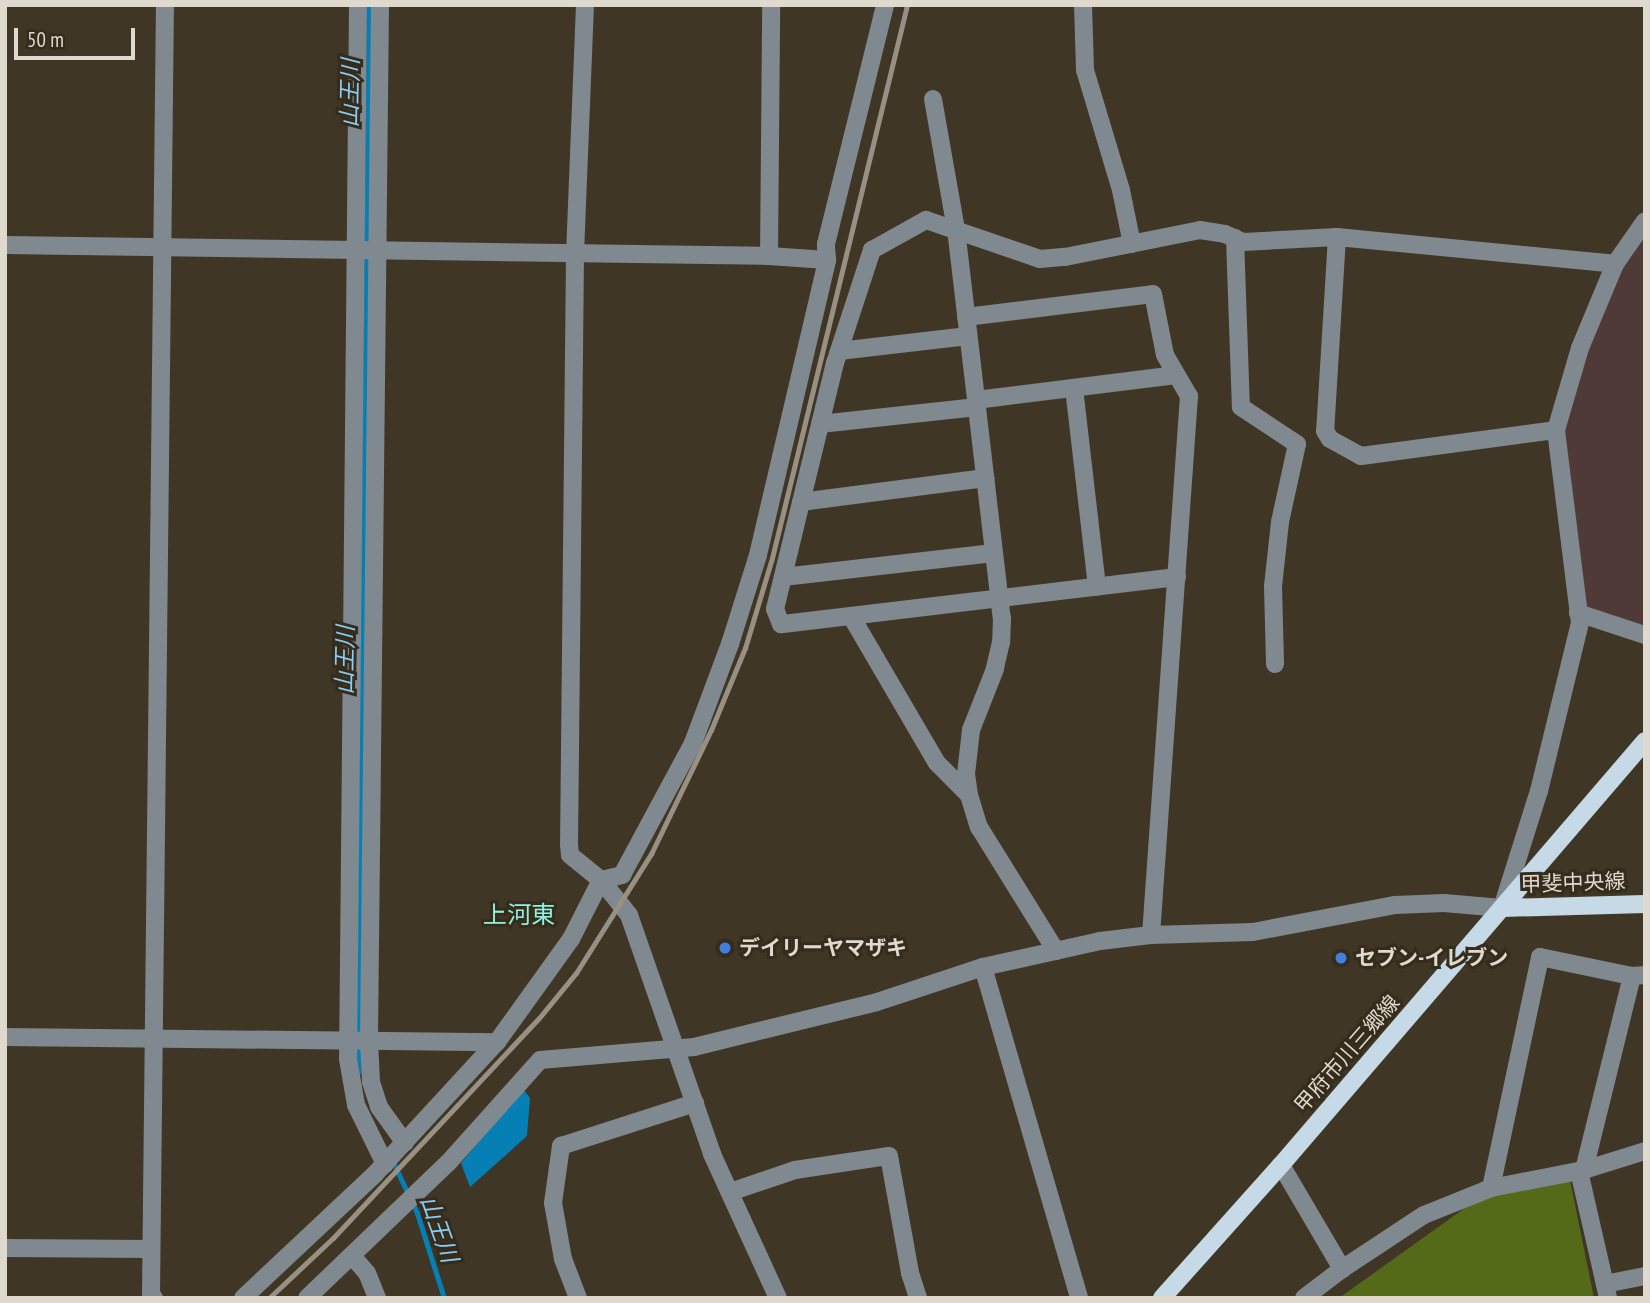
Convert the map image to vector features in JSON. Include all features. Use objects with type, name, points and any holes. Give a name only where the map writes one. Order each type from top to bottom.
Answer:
[{"type":"main road","name":"甲府市川三郷線","points":[[1162,1298],[1281,1165],[1645,741]]},
{"type":"main road","name":"甲斐中央線","points":[[1502,908],[1645,904]]},
{"type":"street","points":[[154,1298],[151,1294],[151,1250],[165,5]]},
{"type":"street","points":[[358,5],[367,250],[369,1041],[371,1082],[394,1155]]},
{"type":"street","points":[[380,5],[367,250],[349,1074],[356,1105],[394,1155]]},
{"type":"street","points":[[585,5],[575,255],[570,855],[601,880],[629,915],[678,1049],[712,1154],[778,1298]]},
{"type":"street","points":[[769,257],[771,5]]},
{"type":"street","points":[[243,1298],[394,1155],[496,1042],[571,939],[601,880],[622,875],[693,743],[730,644],[758,555],[827,260],[826,244],[885,5]]},
{"type":"street","points":[[1083,5],[1085,70],[1121,190],[1132,244]]},
{"type":"street","points":[[933,99],[956,229],[999,599],[1001,642],[995,669],[971,730],[966,774],[969,795],[979,827],[1056,951]]},
{"type":"street","points":[[1177,577],[781,624],[775,609],[801,502],[839,351],[872,250],[926,219],[1040,259],[1065,257],[1200,230],[1243,242],[1337,237],[1615,264]]},
{"type":"street","points":[[307,1298],[412,1198],[540,1060],[678,1049],[877,1002],[983,967],[1100,941],[1151,935],[1253,932],[1395,905],[1444,903],[1502,908],[1539,791],[1580,624],[1556,430],[1580,348],[1615,264],[1645,221]]},
{"type":"street","points":[[1337,237],[1325,431],[1330,439],[1361,456],[1556,430]]},
{"type":"street","points":[[1235,238],[1241,407],[1297,444]]},
{"type":"street","points":[[5,245],[827,260]]},
{"type":"street","points":[[966,317],[1153,294],[1165,355],[1189,396],[1151,935]]},
{"type":"street","points":[[839,351],[968,336]]},
{"type":"street","points":[[820,424],[1176,375]]},
{"type":"street","points":[[1074,388],[1097,587]]},
{"type":"street","points":[[1297,444],[1325,431]]},
{"type":"street","points":[[1275,664],[1273,586],[1280,522],[1297,444]]},
{"type":"street","points":[[801,502],[985,478]]},
{"type":"street","points":[[783,578],[994,553]]},
{"type":"street","points":[[1578,613],[1645,635]]},
{"type":"street","points":[[851,616],[937,763],[969,795]]},
{"type":"street","points":[[1491,1188],[1540,957],[1639,975],[1581,1170],[1607,1291],[1645,1276]]},
{"type":"street","points":[[983,967],[1079,1298]]},
{"type":"street","points":[[5,1037],[496,1042]]},
{"type":"street","points":[[578,1298],[563,1259],[553,1203],[561,1146],[695,1103]]},
{"type":"street","points":[[1304,1298],[1342,1269],[1424,1215],[1491,1188],[1581,1170],[1645,1152]]},
{"type":"street","points":[[730,1192],[794,1170],[889,1156],[910,1273],[918,1298]]},
{"type":"street","points":[[1281,1165],[1342,1269]]},
{"type":"street","points":[[5,1248],[151,1250]]},
{"type":"street","points":[[353,1257],[368,1273],[377,1298]]},
{"type":"shaded area","points":[[1645,221],[1645,635],[1578,613],[1556,430],[1580,348]]},
{"type":"green space","points":[[1570,1180],[1594,1298],[1339,1298],[1476,1200]]},
{"type":"water","points":[[523,1089],[530,1098],[527,1136],[470,1187],[461,1163]]},
{"type":"waterway","name":"山王川","points":[[358,1073],[369,5]]},
{"type":"waterway","name":"山王川","points":[[392,1160],[417,1213],[444,1298]]},
{"type":"railway","points":[[269,1298],[333,1238],[539,1018],[576,973],[651,854],[711,730],[745,648],[772,558],[907,5]]},
{"type":"place","name":"デイリーヤマザキ","points":[[725,948]]},
{"type":"place","name":"セブン-イレブン","points":[[1341,958]]},
{"type":"district","name":"上河東","points":[[519,915]]}]
